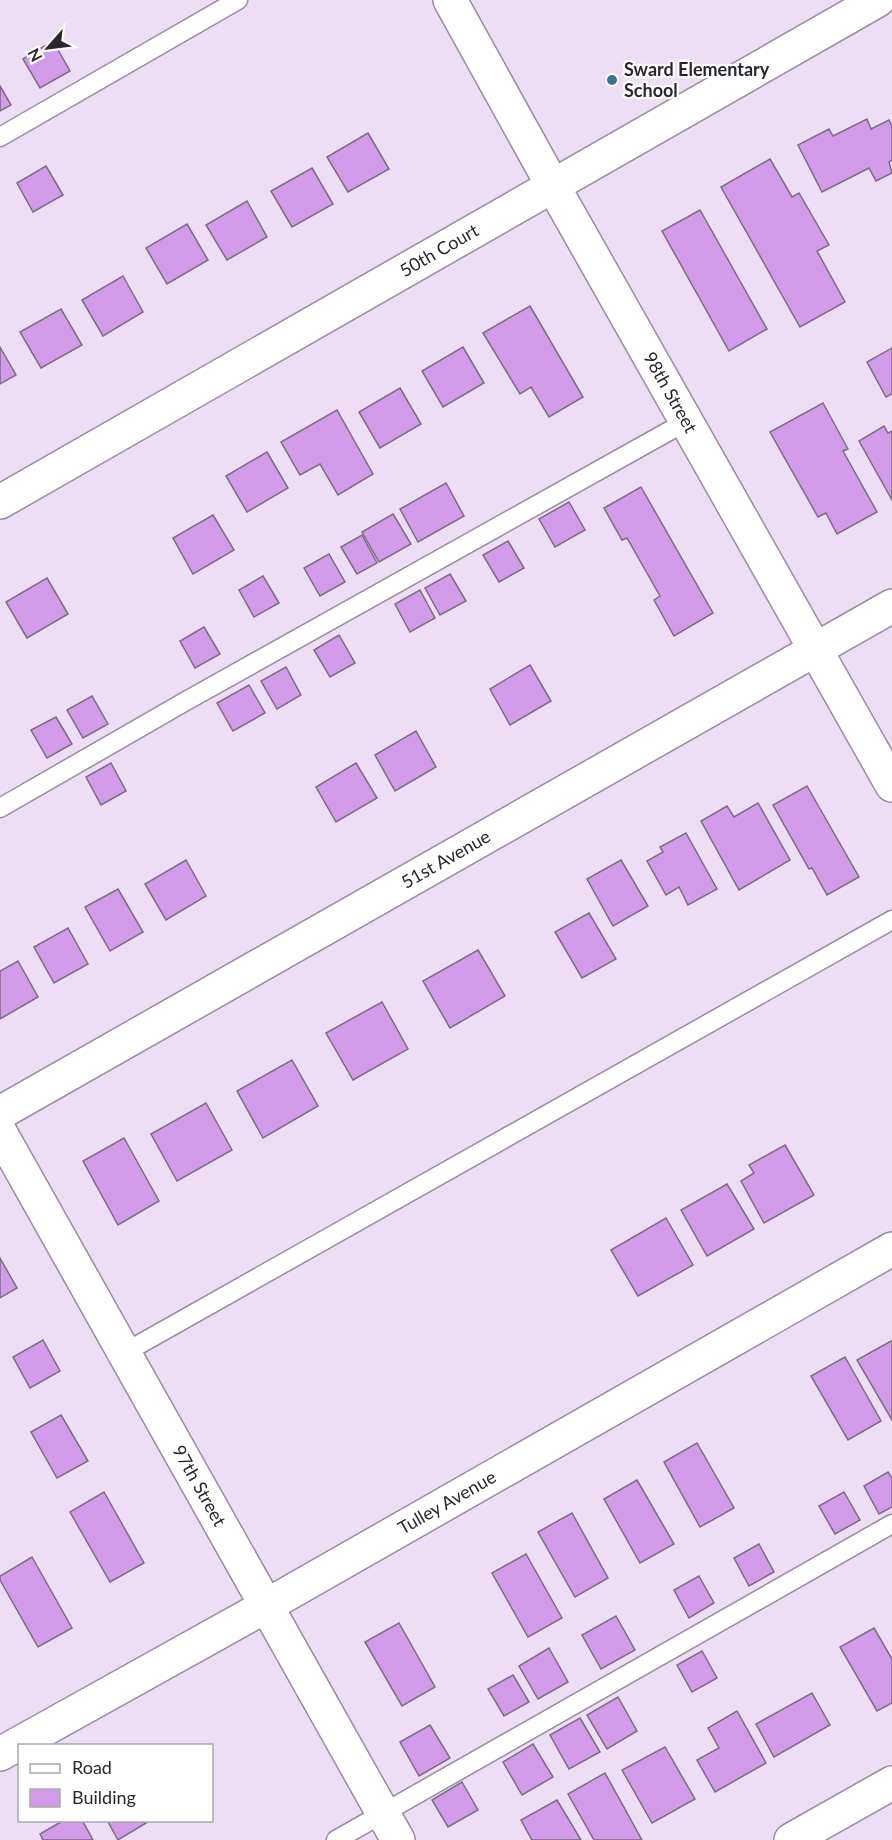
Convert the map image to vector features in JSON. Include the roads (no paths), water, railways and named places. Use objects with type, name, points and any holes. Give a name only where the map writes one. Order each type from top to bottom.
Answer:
[{"type":"street","name":"98th Street","points":[[450,0],[892,785]]},
{"type":"street","name":"50th Court","points":[[0,502],[878,0]]},
{"type":"street","name":"51st Avenue","points":[[0,1113],[892,606]]},
{"type":"street","name":"97th Street","points":[[0,1132],[390,1827]]},
{"type":"street","name":"Tulley Avenue","points":[[0,1754],[266,1606],[892,1249]]},
{"type":"street","points":[[791,1840],[892,1783]]},
{"type":"lane","points":[[0,137],[238,0]]},
{"type":"lane","points":[[0,808],[186,700],[687,421]]},
{"type":"lane","points":[[124,1353],[892,920]]},
{"type":"lane","points":[[336,1840],[390,1827],[892,1524]]},
{"type":"place","name":"Sward Elementary School","points":[[612,80]]}]
